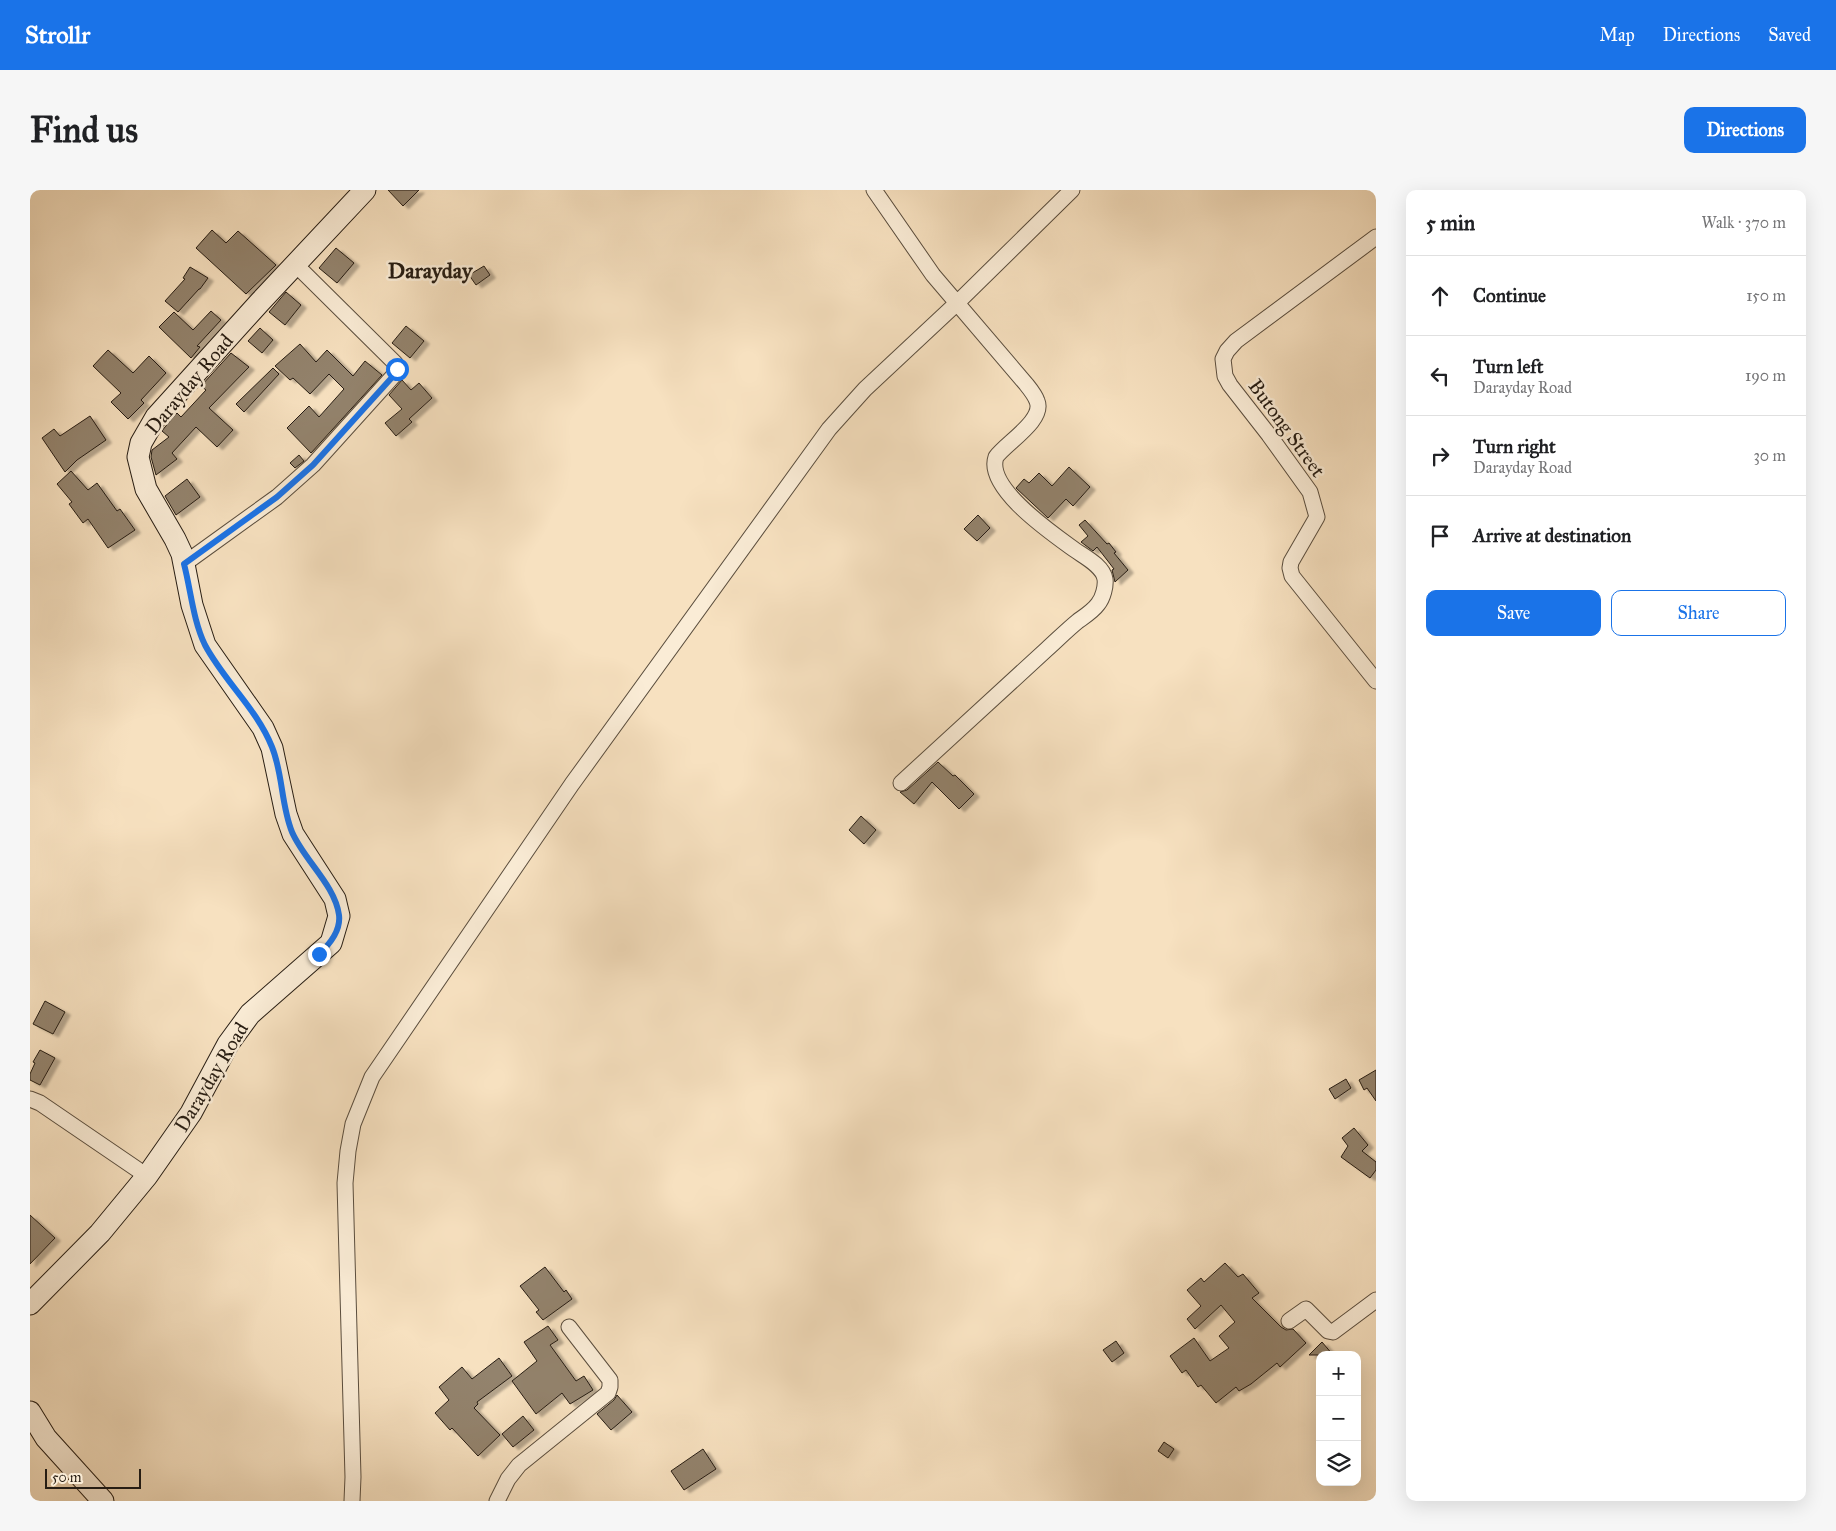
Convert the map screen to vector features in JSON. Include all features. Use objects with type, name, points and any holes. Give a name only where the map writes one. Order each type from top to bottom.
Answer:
[{"type":"street","name":"Darayday Road","points":[[30,1304],[100,1233],[147,1176],[191,1114],[237,1031],[250,1014],[331,943],[339,916],[335,899],[293,834],[286,814],[272,748],[263,728],[205,645],[192,605],[184,564],[175,539],[146,488],[138,457],[141,443],[156,417],[365,190]]},
{"type":"street","points":[[874,190],[932,275],[1026,384],[1038,402],[1038,409],[1033,420],[996,457],[994,463],[995,471],[1000,483],[1018,504],[1101,571],[1105,578],[1105,586],[1098,605],[1069,629],[901,782]]},
{"type":"street","points":[[352,1501],[353,1476],[345,1183],[353,1124],[372,1077],[572,784],[829,429],[865,389],[957,303],[1072,190]]},
{"type":"street","name":"Butong Street","points":[[1376,237],[1236,341],[1223,359],[1225,376],[1230,385],[1310,492],[1317,518],[1291,562],[1292,576],[1376,681]]},
{"type":"street","points":[[184,564],[277,497],[313,465],[396,373],[395,363],[295,264]]},
{"type":"street","points":[[30,1099],[40,1103],[147,1176]]},
{"type":"street","points":[[1290,1321],[1306,1309],[1328,1331],[1334,1332],[1376,1300]]},
{"type":"street","points":[[497,1501],[508,1479],[519,1465],[608,1393],[610,1380],[570,1327]]},
{"type":"street","points":[[30,1412],[46,1438],[103,1501]]},
{"type":"building","points":[[388,190],[419,190],[403,206]]},
{"type":"building","points":[[212,230],[226,243],[238,231],[276,265],[246,294],[196,248]]},
{"type":"building","points":[[336,248],[354,263],[337,283],[319,268]]},
{"type":"building","points":[[484,266],[490,275],[476,285],[469,275]]},
{"type":"building","points":[[190,267],[208,278],[178,312],[165,301],[185,279],[183,278]]},
{"type":"building","points":[[286,292],[301,305],[285,325],[269,312]]},
{"type":"building","points":[[211,311],[221,320],[197,346],[200,347],[191,358],[159,327],[174,312],[193,330]]},
{"type":"building","points":[[406,326],[424,341],[410,358],[392,343]]},
{"type":"building","points":[[260,328],[273,340],[262,353],[248,341]]},
{"type":"building","points":[[300,344],[316,362],[327,350],[353,376],[365,361],[382,375],[311,453],[287,428],[309,406],[319,417],[344,389],[329,374],[310,394],[293,378],[290,380],[275,366]]},
{"type":"building","points":[[108,350],[133,373],[149,356],[166,373],[141,400],[144,403],[128,419],[111,402],[121,393],[93,366]]},
{"type":"building","points":[[231,353],[249,367],[209,408],[233,430],[217,447],[196,427],[172,453],[177,459],[156,475],[151,457],[152,450],[169,437],[162,431],[177,413],[181,417],[206,390],[201,386]]},
{"type":"building","points":[[273,368],[279,374],[244,412],[236,404]]},
{"type":"building","points":[[402,380],[411,390],[419,383],[432,398],[409,419],[412,422],[396,436],[385,423],[402,409],[389,395]]},
{"type":"building","points":[[90,416],[106,440],[77,460],[65,472],[42,438],[54,429],[60,436]]},
{"type":"building","points":[[299,455],[304,461],[295,468],[290,463]]},
{"type":"building","points":[[1069,467],[1090,487],[1073,506],[1066,499],[1048,518],[1016,488],[1024,479],[1029,483],[1039,473],[1052,486]]},
{"type":"building","points":[[71,471],[88,490],[97,483],[117,511],[120,509],[135,530],[108,548],[88,519],[83,523],[69,504],[72,502],[57,484]]},
{"type":"building","points":[[187,479],[200,497],[176,515],[165,496]]},
{"type":"building","points":[[978,515],[990,528],[977,541],[964,529]]},
{"type":"building","points":[[1085,520],[1107,544],[1109,543],[1116,552],[1114,553],[1128,570],[1115,582],[1112,570],[1114,569],[1097,547],[1093,551],[1081,542],[1088,536],[1079,525]]},
{"type":"building","points":[[938,762],[953,776],[955,775],[974,794],[959,809],[932,782],[914,804],[900,792],[907,790]]},
{"type":"building","points":[[861,816],[876,830],[864,844],[849,830]]},
{"type":"building","points":[[45,1001],[65,1012],[53,1034],[33,1024]]},
{"type":"building","points":[[40,1050],[55,1058],[40,1085],[30,1080],[30,1074],[35,1063],[33,1062]]},
{"type":"building","points":[[1376,1070],[1376,1101],[1367,1088],[1364,1090],[1359,1080]]},
{"type":"building","points":[[1346,1079],[1351,1088],[1335,1099],[1329,1089]]},
{"type":"building","points":[[1354,1128],[1368,1145],[1362,1151],[1376,1162],[1376,1170],[1370,1178],[1341,1157],[1348,1146],[1342,1138]]},
{"type":"building","points":[[30,1215],[55,1238],[30,1264]]},
{"type":"building","points":[[1225,1263],[1238,1277],[1243,1274],[1259,1293],[1252,1298],[1281,1327],[1286,1330],[1293,1329],[1306,1343],[1280,1367],[1277,1363],[1251,1384],[1239,1391],[1236,1387],[1216,1403],[1201,1385],[1198,1387],[1186,1370],[1182,1373],[1170,1356],[1194,1338],[1210,1361],[1229,1348],[1219,1336],[1235,1322],[1221,1305],[1195,1329],[1187,1319],[1201,1306],[1187,1290],[1201,1278],[1204,1282]]},
{"type":"building","points":[[545,1267],[564,1292],[566,1290],[572,1299],[543,1320],[536,1312],[539,1310],[520,1286]]},
{"type":"building","points":[[548,1326],[558,1340],[550,1345],[576,1381],[584,1376],[593,1390],[570,1404],[562,1393],[536,1414],[512,1381],[537,1361],[524,1342]]},
{"type":"building","points":[[1116,1341],[1124,1353],[1112,1362],[1103,1350]]},
{"type":"building","points":[[1322,1342],[1330,1351],[1316,1351],[1316,1355],[1309,1355]]},
{"type":"building","points":[[499,1358],[512,1376],[477,1402],[478,1404],[474,1408],[500,1435],[478,1456],[435,1413],[449,1400],[439,1387],[462,1367],[472,1379]]},
{"type":"building","points":[[617,1395],[632,1412],[611,1430],[597,1414],[614,1400]]},
{"type":"building","points":[[523,1416],[534,1430],[513,1447],[502,1434]]},
{"type":"building","points":[[1164,1442],[1174,1449],[1168,1458],[1158,1451]]},
{"type":"building","points":[[703,1449],[716,1469],[684,1490],[671,1471]]},
{"type":"district","name":"Darayday","points":[[430,270]]},
{"type":"route","points":[[319,954],[331,943],[336,931],[339,916],[335,899],[293,834],[286,814],[277,764],[263,728],[205,645],[192,605],[184,564],[277,497],[313,465],[396,373],[397,369]]}]
